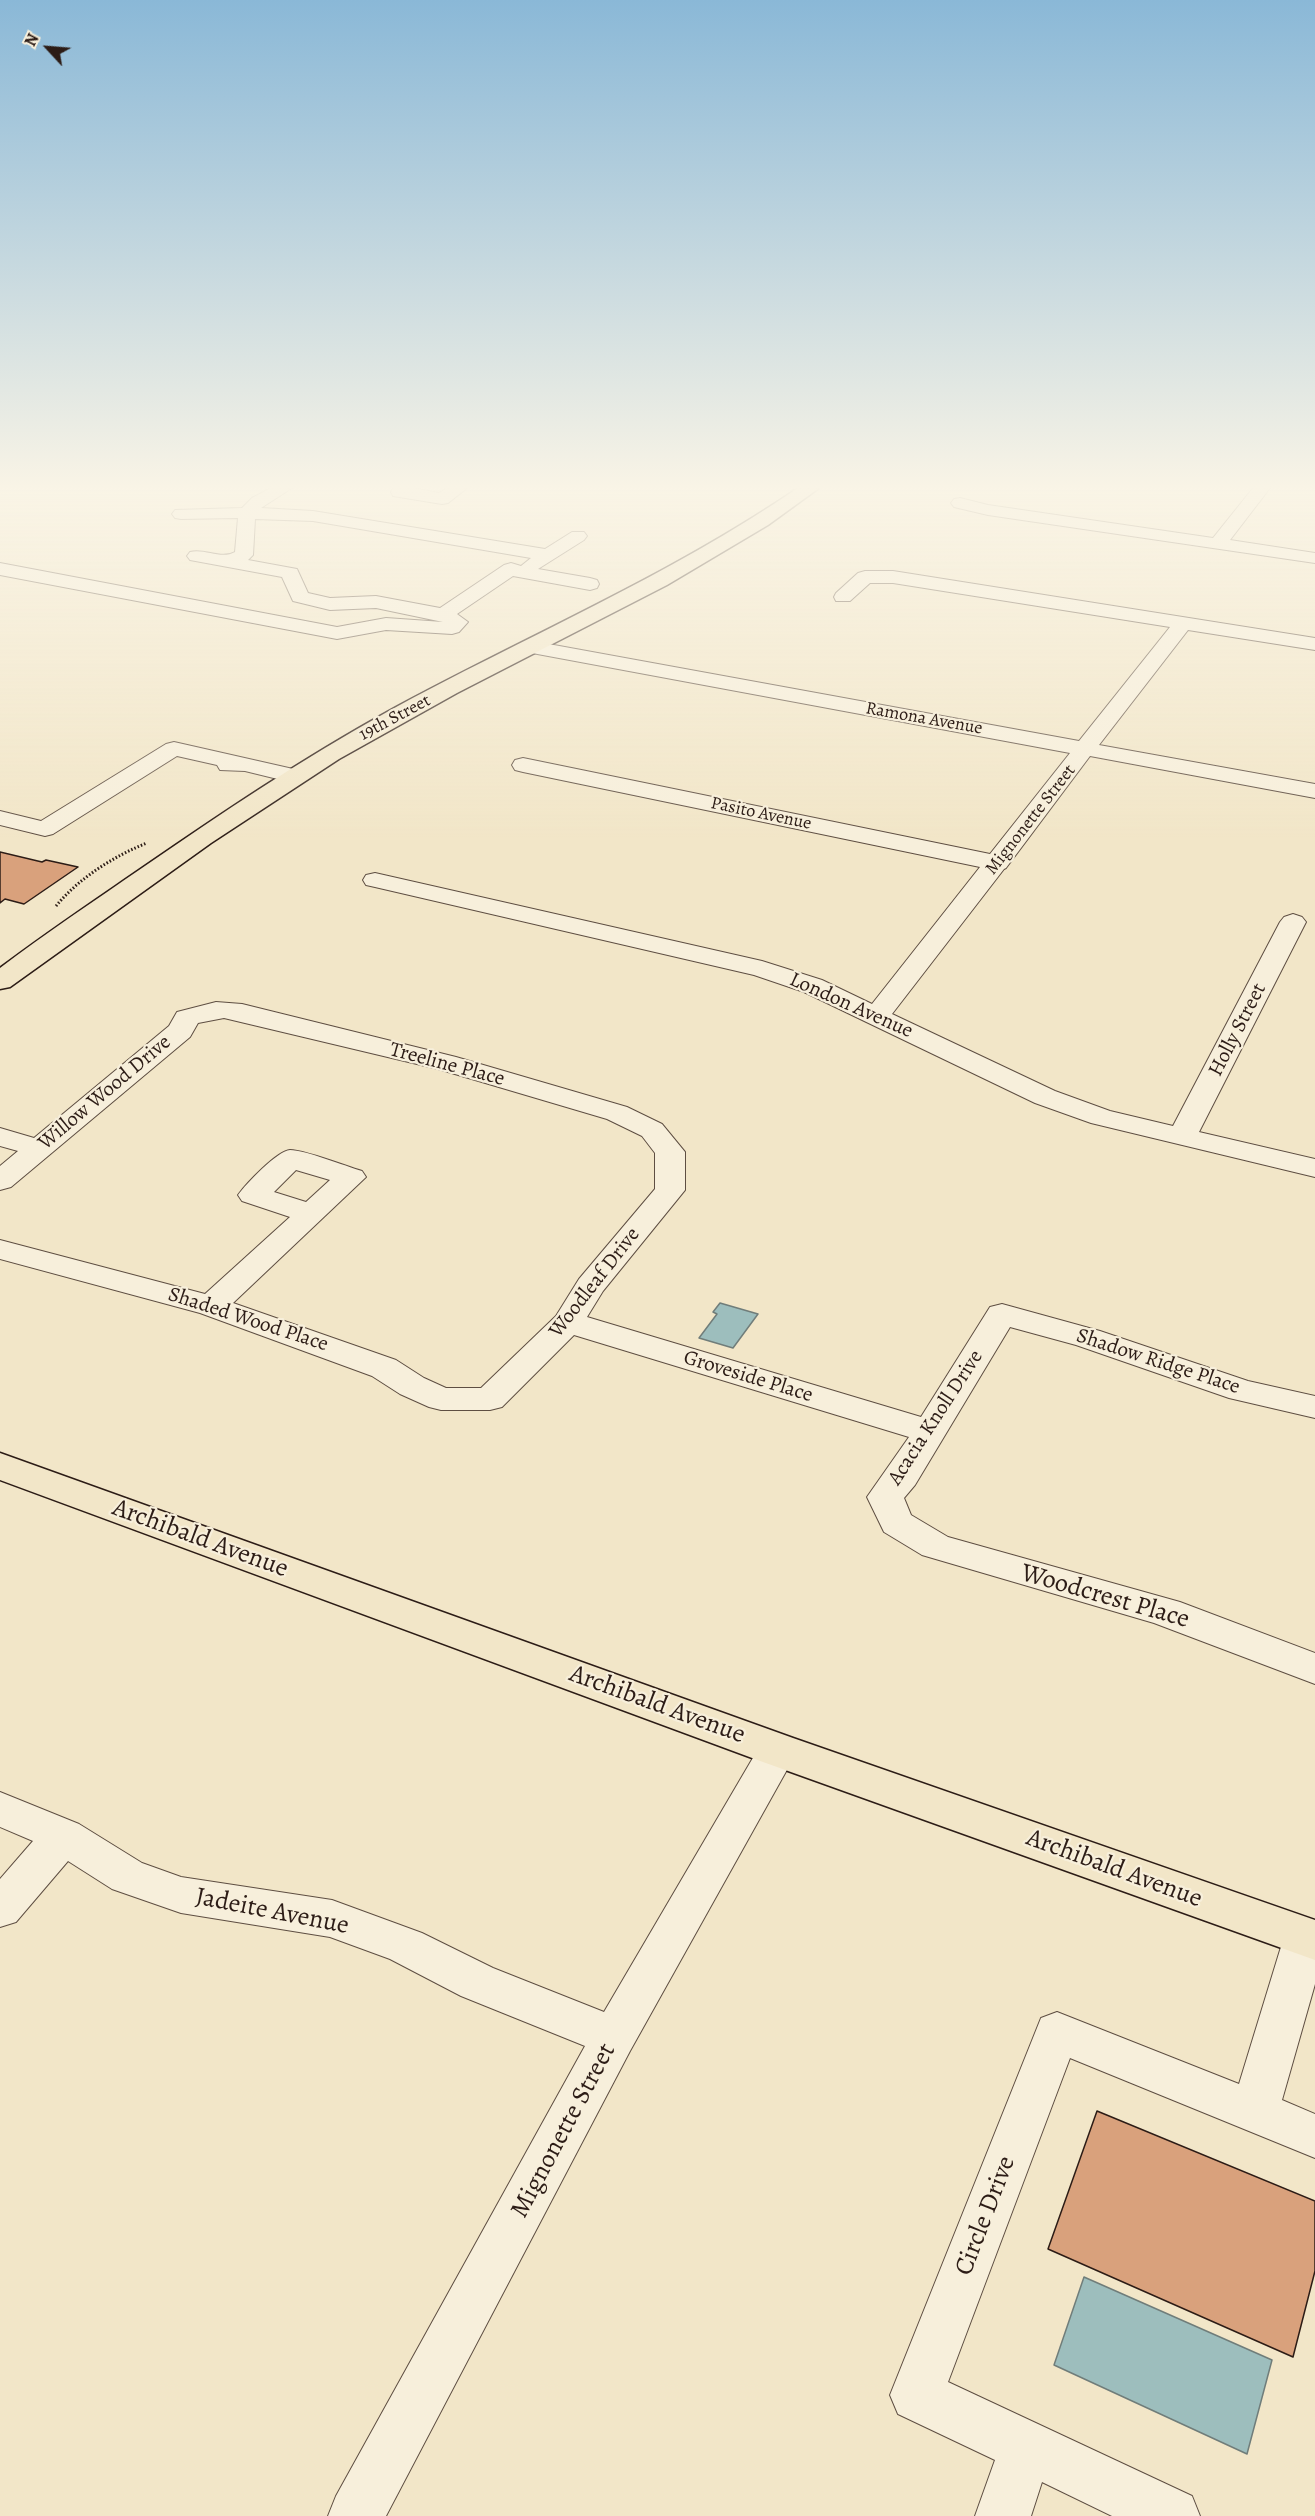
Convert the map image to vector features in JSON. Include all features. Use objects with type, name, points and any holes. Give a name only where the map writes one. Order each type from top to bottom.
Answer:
[{"type":"main road","name":"19th Street","points":[[0,981],[288,780],[398,716],[610,605]]},
{"type":"main road","name":"Archibald Avenue","points":[[0,1466],[778,1750],[1311,1939]]},
{"type":"street","points":[[192,605],[338,633],[386,624],[452,628],[458,622],[443,614],[395,605]]},
{"type":"street","points":[[443,614],[457,605]]},
{"type":"street","points":[[1072,605],[1315,644]]},
{"type":"street","name":"Mignonette Street","points":[[877,1015],[998,863],[1183,623]]},
{"type":"street","name":"Ramona Avenue","points":[[532,646],[1315,791]]},
{"type":"street","points":[[0,818],[45,829],[174,749],[231,762]]},
{"type":"street","name":"Pasito Avenue","points":[[524,765],[998,863]]},
{"type":"street","name":"London Avenue","points":[[375,880],[762,969],[813,986],[1045,1097],[1101,1117],[1315,1168]]},
{"type":"street","name":"Holly Street","points":[[1182,1137],[1293,922]]},
{"type":"street","name":"Willow Wood Drive","points":[[0,1181],[180,1031],[187,1018],[209,1009]]},
{"type":"street","name":"Treeline Place","points":[[209,1009],[236,1010],[262,1019],[446,1063],[617,1113],[652,1130],[670,1152]]},
{"type":"street","points":[[0,1137],[38,1148]]},
{"type":"street","name":"Woodleaf Drive","points":[[490,1399],[568,1322],[590,1286],[670,1190],[670,1152]]},
{"type":"street","points":[[211,1306],[310,1213]]},
{"type":"street","name":"Shaded Wood Place","points":[[0,1249],[211,1306],[384,1368],[412,1386],[441,1399],[490,1399]]},
{"type":"street","name":"Shadow Ridge Place","points":[[1002,1314],[1088,1338],[1241,1390],[1315,1407]]},
{"type":"street","name":"Acacia Knoll Drive","points":[[897,1523],[885,1497],[902,1476],[1002,1314]]},
{"type":"street","name":"Groveside Place","points":[[568,1322],[929,1431]]},
{"type":"street","name":"Woodcrest Place","points":[[897,1523],[935,1546],[1166,1612],[1315,1670]]},
{"type":"street","name":"Mignonette Street","points":[[356,2516],[614,2037],[778,1750]]},
{"type":"street","name":"Jadeite Avenue","points":[[0,1809],[64,1836],[127,1876],[181,1895],[332,1919],[406,1946],[477,1982],[614,2037]]},
{"type":"street","points":[[0,1909],[64,1836]]},
{"type":"street","points":[[1255,2111],[1311,1939]]},
{"type":"street","name":"Circle Drive","points":[[1172,2516],[917,2395],[1058,2032],[1315,2136]]},
{"type":"street","points":[[1003,2516],[1026,2447]]},
{"type":"water","points":[[720,1303],[758,1314],[733,1348],[699,1338],[717,1314],[713,1312]]},
{"type":"water","points":[[1084,2277],[1272,2360],[1247,2454],[1054,2365]]},
{"type":"building","points":[[0,852],[42,862],[46,860],[78,867],[24,904],[5,899],[0,903]]},
{"type":"building","points":[[1097,2111],[1315,2201],[1315,2271],[1293,2357],[1048,2249]]}]
